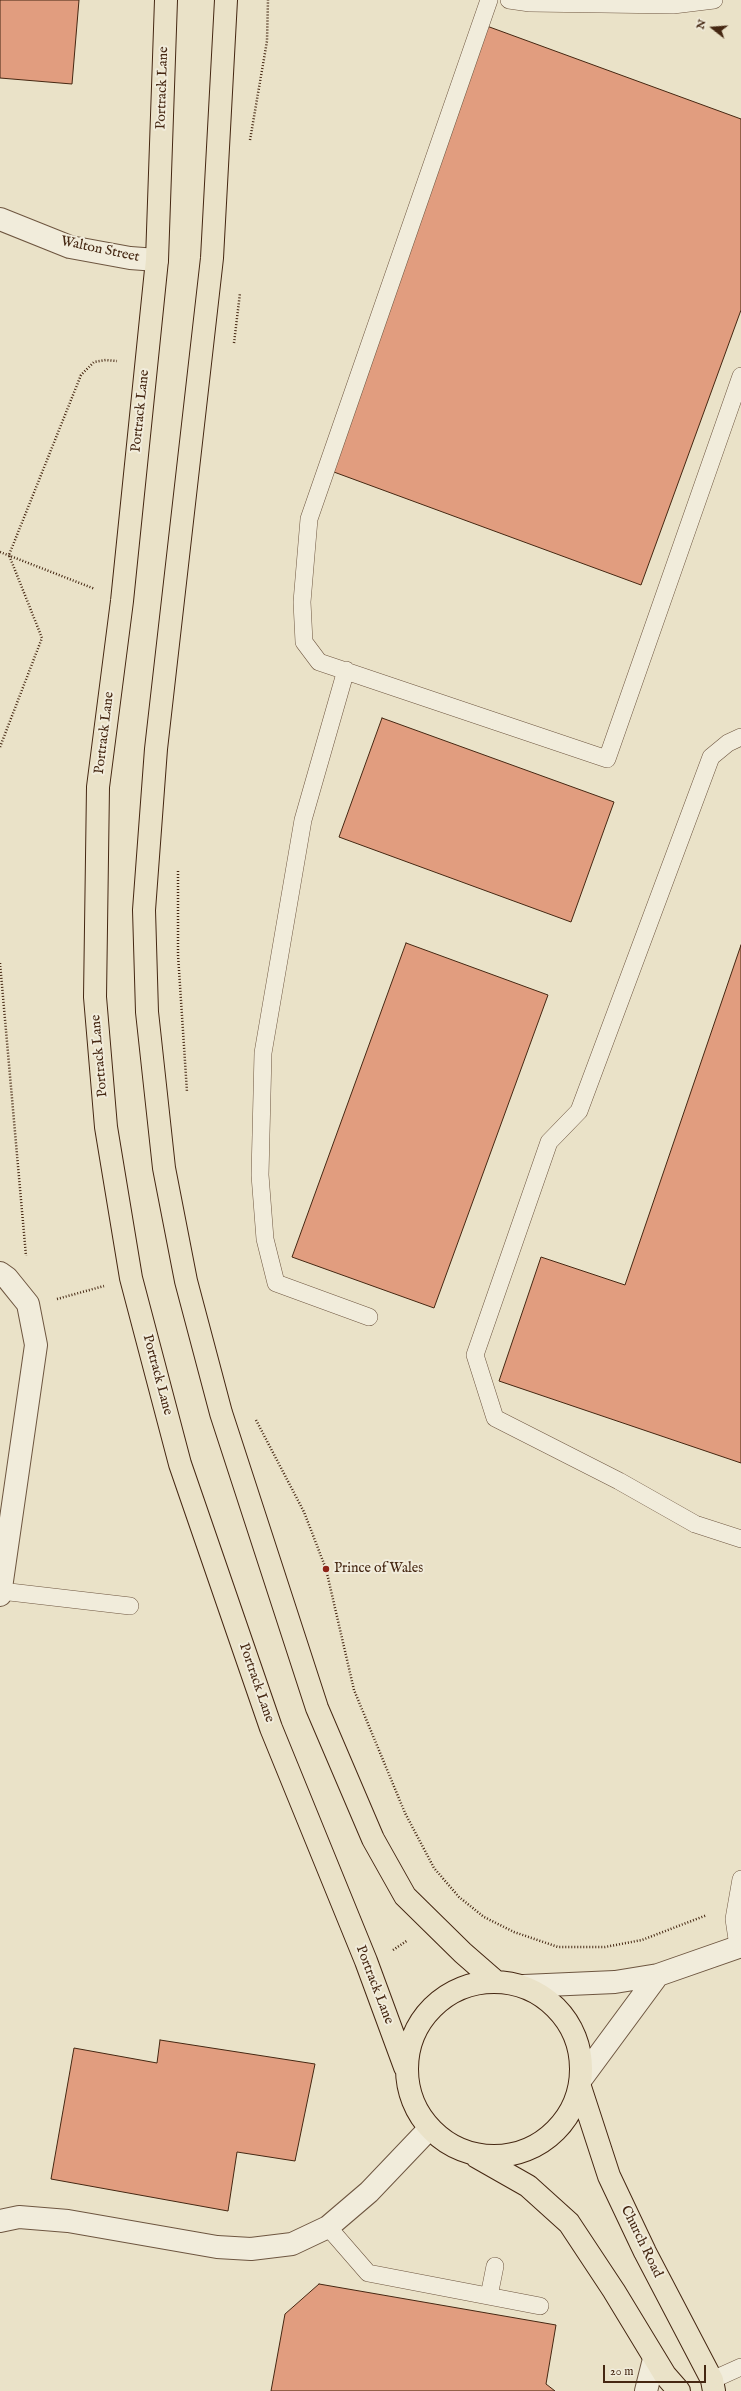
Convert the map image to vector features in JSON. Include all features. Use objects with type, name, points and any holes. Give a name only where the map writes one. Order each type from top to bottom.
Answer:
[{"type":"main road","name":"Portrack Lane","points":[[166,0],[157,260],[122,601],[98,787],[95,997],[106,1127],[131,1278],[180,1464],[271,1728],[366,1961],[405,2067]]},
{"type":"main road","points":[[226,0],[212,258],[156,749],[144,910],[146,1012],[164,1168],[186,1281],[221,1413],[318,1708],[373,1839],[404,1896],[452,1943],[494,1980]]},
{"type":"main road","points":[[473,2155],[506,2157],[538,2146],[565,2122],[581,2082],[581,2056],[572,2027],[551,2002],[524,1986],[494,1980],[458,1988],[430,2008],[412,2036],[405,2067],[411,2100],[430,2129],[449,2145],[473,2155],[528,2186],[569,2223],[614,2291],[654,2359],[679,2391]]},
{"type":"main road","name":"Church Road","points":[[581,2082],[609,2176],[645,2252],[713,2385]]},
{"type":"street","name":"Walton Street","points":[[0,219],[70,246],[130,258],[157,260]]},
{"type":"street","points":[[0,1273],[7,1278],[28,1304],[36,1345],[0,1593]]},
{"type":"street","points":[[524,1986],[615,1982],[658,1975],[740,1946]]},
{"type":"street","points":[[581,2082],[658,1975]]},
{"type":"street","points":[[0,2221],[19,2217],[68,2221],[217,2247],[251,2250],[292,2244],[328,2227],[369,2192],[430,2129]]},
{"type":"street","points":[[646,2391],[654,2359]]},
{"type":"lane","points":[[489,0],[309,519],[302,602],[304,642],[320,662],[607,759],[741,376]]},
{"type":"lane","points":[[509,0],[530,3],[673,5],[714,0]]},
{"type":"lane","points":[[346,670],[303,820],[264,1045],[260,1175],[265,1239],[276,1282],[369,1317]]},
{"type":"lane","points":[[741,737],[728,743],[711,757],[579,1110],[549,1142],[475,1355],[496,1418],[620,1480],[695,1524],[741,1539]]},
{"type":"lane","points":[[0,1593],[130,1606]]},
{"type":"lane","points":[[740,1946],[734,1919],[741,1878]]},
{"type":"lane","points":[[328,2227],[368,2274],[540,2306]]},
{"type":"lane","points":[[489,2296],[495,2266]]},
{"type":"lane","points":[[713,2385],[741,2367]]},
{"type":"path","points":[[249,143],[267,41],[268,0]]},
{"type":"path","points":[[233,349],[240,286]]},
{"type":"path","points":[[0,747],[42,638],[9,556],[81,375],[94,362],[106,360],[120,361]]},
{"type":"path","points":[[0,552],[96,590]]},
{"type":"path","points":[[178,869],[178,955],[188,1097]]},
{"type":"path","points":[[0,964],[27,1262],[28,1304],[73,1296],[131,1278]]},
{"type":"path","points":[[260,1429],[304,1512],[318,1547],[328,1576],[354,1690],[405,1813],[434,1868],[459,1897],[484,1917],[514,1932],[558,1946],[606,1947],[642,1940],[681,1925]]},
{"type":"building","points":[[0,0],[79,0],[72,84],[0,78]]},
{"type":"building","points":[[484,25],[741,119],[741,310],[641,585],[323,468]]},
{"type":"building","points":[[382,718],[614,802],[571,922],[339,837]]},
{"type":"building","points":[[406,943],[548,995],[434,1308],[292,1257]]},
{"type":"building","points":[[741,945],[741,1463],[499,1381],[541,1257],[625,1285]]},
{"type":"building","points":[[160,2040],[315,2064],[295,2161],[237,2152],[228,2211],[51,2179],[74,2048],[157,2063]]},
{"type":"building","points":[[319,2284],[556,2325],[546,2384],[555,2391],[271,2391],[285,2314]]},
{"type":"place","name":"Prince of Wales","points":[[326,1569]]}]
